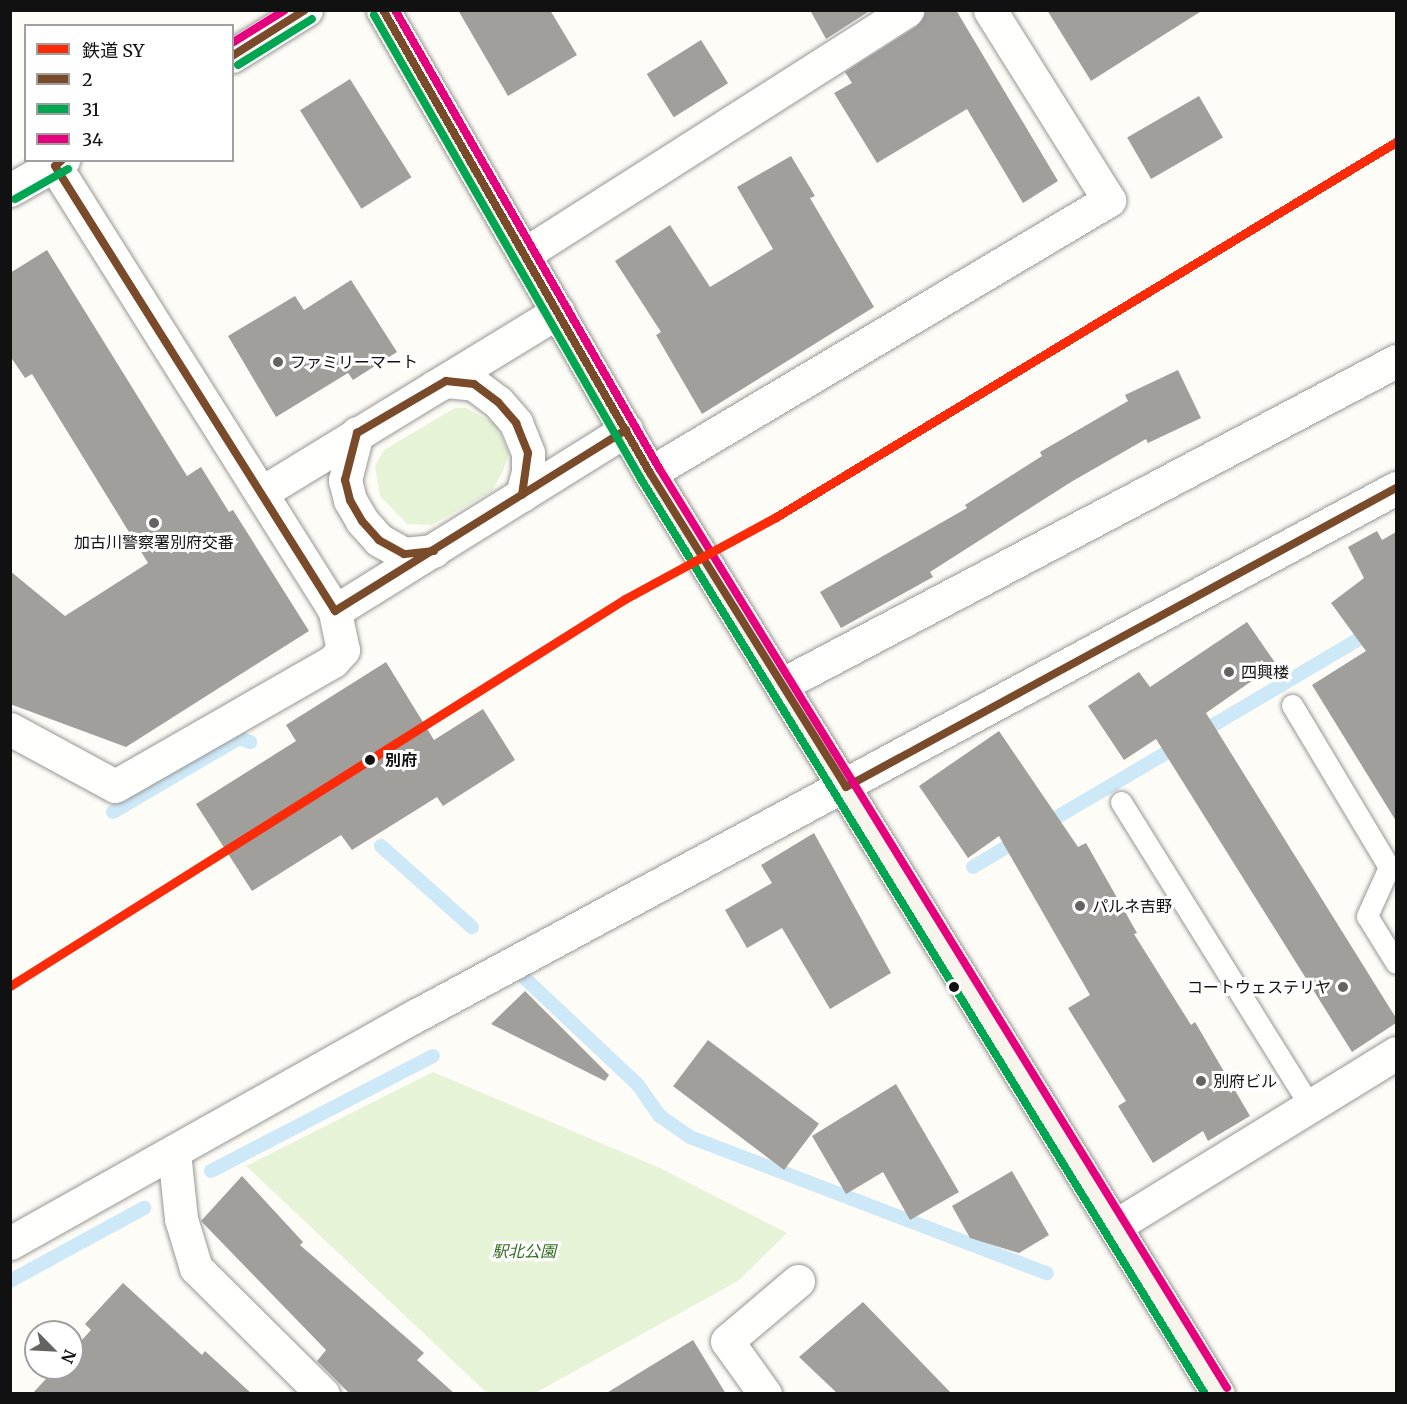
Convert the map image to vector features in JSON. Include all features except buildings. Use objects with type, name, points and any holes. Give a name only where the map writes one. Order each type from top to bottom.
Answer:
[{"type":"main road","points":[[383,10],[526,253],[650,473],[846,787],[1218,1394]]},
{"type":"street","points":[[234,55],[306,10]]},
{"type":"street","points":[[526,253],[907,10]]},
{"type":"street","points":[[650,473],[1109,200],[990,10]]},
{"type":"street","points":[[10,190],[59,163],[335,611],[343,650],[333,661],[115,786],[10,729]]},
{"type":"street","points":[[261,493],[424,391],[558,312]]},
{"type":"street","points":[[781,685],[1396,362]]},
{"type":"street","points":[[424,391],[446,381],[474,384],[498,402],[516,423],[528,453],[522,495]]},
{"type":"street","points":[[335,611],[626,430]]},
{"type":"street","points":[[357,433],[345,480],[350,500],[362,521],[379,540],[404,554],[434,551]]},
{"type":"street","points":[[10,1243],[425,1010],[846,787],[1396,488]]},
{"type":"street","points":[[1115,1226],[1396,1053]]},
{"type":"street","points":[[174,1152],[181,1220],[196,1269],[323,1394]]},
{"type":"street","points":[[765,1394],[726,1341],[798,1281]]},
{"type":"lane","points":[[1292,705],[1389,867],[1367,916],[1396,963]]},
{"type":"lane","points":[[1121,802],[1310,1106]]},
{"type":"green space","points":[[455,408],[466,408],[496,424],[509,454],[503,471],[492,491],[432,525],[407,524],[380,496],[375,466],[384,450]]},
{"type":"green space","name":"駅北公園","points":[[433,1072],[660,1168],[787,1233],[738,1281],[535,1393],[487,1393],[246,1166]]},
{"type":"waterway","points":[[1200,733],[1396,617]]},
{"type":"waterway","points":[[113,812],[239,738],[250,742]]},
{"type":"waterway","points":[[1042,826],[1181,744]]},
{"type":"waterway","points":[[973,867],[1020,839]]},
{"type":"waterway","points":[[381,846],[472,927]]},
{"type":"waterway","points":[[516,970],[638,1085],[660,1116],[690,1137],[1047,1273]]},
{"type":"waterway","points":[[211,1171],[433,1056]]},
{"type":"waterway","points":[[10,1281],[144,1208]]},
{"type":"rail line","name":"SY","points":[[10,986],[625,599],[776,517],[1396,142]]},
{"type":"transit line","name":"34","points":[[234,42],[285,10]]},
{"type":"transit line","name":"2","points":[[234,55],[305,10]]},
{"type":"transit line","name":"2","points":[[383,10],[650,473],[846,787],[1396,488]]},
{"type":"transit line","name":"34","points":[[395,10],[659,468],[1227,1388]]},
{"type":"transit line","name":"31","points":[[374,15],[641,479],[1205,1394]]},
{"type":"transit line","name":"31","points":[[238,65],[312,19]]},
{"type":"transit line","name":"2","points":[[60,162],[55,166],[335,611],[626,430]]},
{"type":"transit line","name":"31","points":[[15,199],[68,169]]},
{"type":"transit line","name":"2","points":[[434,551],[404,554],[379,540],[362,521],[350,500],[345,480],[357,433],[446,381],[474,384],[498,402],[516,423],[528,453],[522,495]]},
{"type":"place","name":"ファミリーマート","points":[[278,362]]},
{"type":"place","name":"加古川警察署別府交番","points":[[154,523]]},
{"type":"place","name":"四興楼","points":[[1229,672]]},
{"type":"place","name":"別府","points":[[370,760]]},
{"type":"place","name":"パルネ吉野","points":[[1080,906]]},
{"type":"place","name":"コートウェステリヤ","points":[[1343,987]]},
{"type":"place","name":"別府ビル","points":[[1201,1081]]}]
